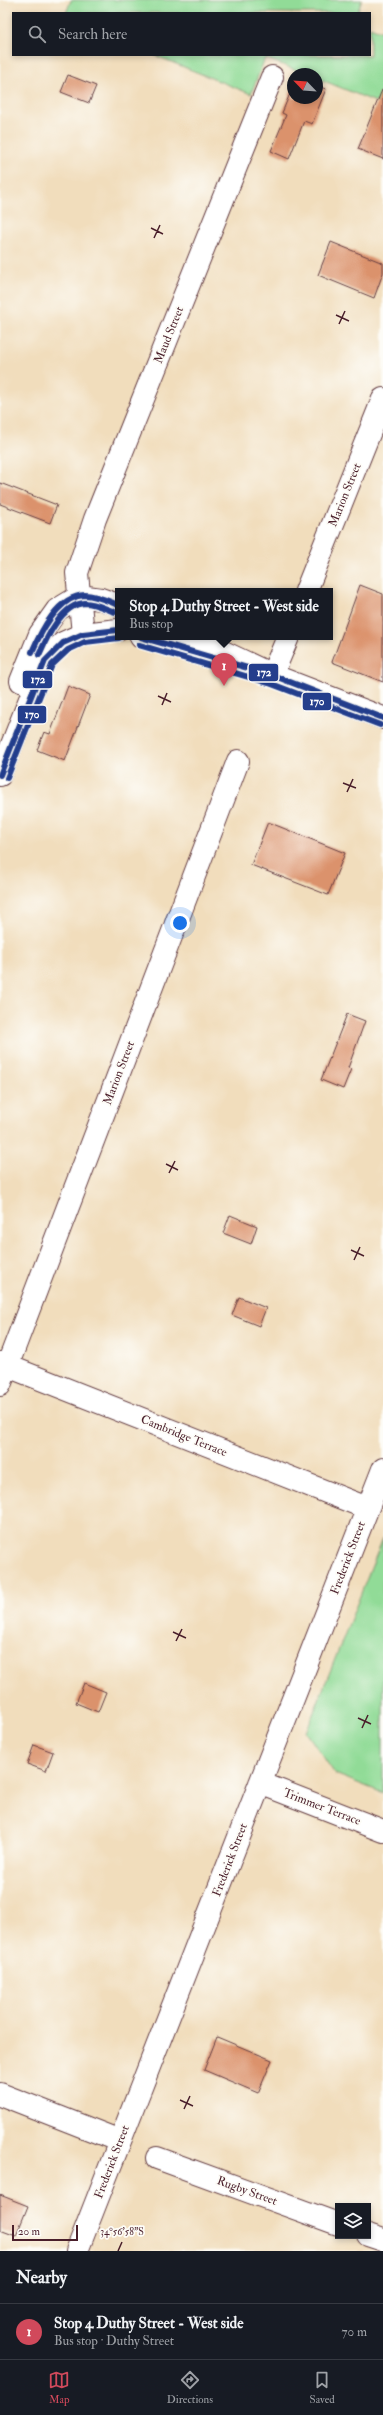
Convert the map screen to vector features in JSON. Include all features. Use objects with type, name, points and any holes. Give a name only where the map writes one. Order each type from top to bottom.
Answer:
[{"type":"street","name":"Maud Street","points":[[84,634],[77,573],[95,519],[272,77]]},
{"type":"street","name":"Marion Street","points":[[307,588],[383,400]]},
{"type":"street","points":[[0,736],[40,634],[57,610],[80,596],[101,598],[115,604]]},
{"type":"street","points":[[0,775],[45,661],[63,642],[84,634],[115,630]]},
{"type":"street","points":[[151,640],[272,675]]},
{"type":"street","points":[[198,640],[272,675],[383,718]]},
{"type":"street","points":[[272,675],[287,640]]},
{"type":"street","name":"Marion Street","points":[[3,1371],[238,761]]},
{"type":"street","name":"Cambridge Terrace","points":[[3,1371],[367,1508]]},
{"type":"street","name":"Frederick Street","points":[[77,2251],[383,1469]]},
{"type":"street","name":"Trimmer Terrace","points":[[260,1783],[383,1831]]},
{"type":"street","points":[[0,2094],[120,2141]]},
{"type":"street","name":"Rugby Street","points":[[157,2158],[335,2223]]},
{"type":"street","points":[[371,2235],[383,2240]]},
{"type":"green space","points":[[71,0],[362,0],[357,12],[66,12]]},
{"type":"green space","points":[[371,27],[383,32],[383,105],[323,80],[323,68],[291,68],[265,58],[251,94],[156,56],[371,56]]},
{"type":"green space","points":[[383,1538],[383,1793],[335,1774],[306,1732]]},
{"type":"building","points":[[68,75],[96,86],[89,103],[61,92]]},
{"type":"building","points":[[323,88],[326,89],[323,96]]},
{"type":"building","points":[[383,90],[383,159],[358,149]]},
{"type":"building","points":[[287,101],[287,104],[320,104],[312,124],[304,121],[289,159],[271,151],[286,115],[282,113]]},
{"type":"building","points":[[331,242],[383,263],[383,273],[374,298],[318,275]]},
{"type":"building","points":[[0,483],[57,505],[50,523],[0,504]]},
{"type":"building","points":[[360,585],[383,594],[383,682],[332,662]]},
{"type":"building","points":[[68,686],[90,695],[65,761],[37,750],[44,732],[50,734]]},
{"type":"building","points":[[268,822],[345,853],[328,895],[251,865]]},
{"type":"building","points":[[347,1014],[365,1021],[348,1068],[351,1069],[343,1089],[321,1080]]},
{"type":"building","points":[[230,1215],[257,1226],[251,1244],[223,1233]]},
{"type":"building","points":[[239,1297],[266,1308],[259,1326],[232,1315]]},
{"type":"building","points":[[84,1683],[106,1692],[98,1712],[76,1703]]},
{"type":"building","points":[[34,1745],[53,1752],[46,1771],[27,1764]]},
{"type":"building","points":[[217,2037],[272,2060],[258,2093],[204,2070]]},
{"type":"building","points":[[0,2195],[28,2206],[16,2236],[0,2230]]},
{"type":"transit line","name":"172","points":[[32,652],[40,634],[52,616],[67,601],[75,597],[89,595],[102,598],[115,604]]},
{"type":"transit line","name":"170","points":[[39,655],[46,639],[56,623],[69,609],[77,605],[89,603],[115,612]]},
{"type":"transit line","name":"172","points":[[0,775],[45,661],[63,643],[83,634],[115,630]]},
{"type":"transit line","name":"170","points":[[7,778],[52,665],[68,650],[85,642],[115,638]]},
{"type":"transit line","name":"172","points":[[151,640],[272,675],[383,718]]},
{"type":"transit line","name":"170","points":[[139,645],[269,683],[380,725]]},
{"type":"place","name":"Stop 4 Duthy Street - West side","points":[[224,686]]}]
